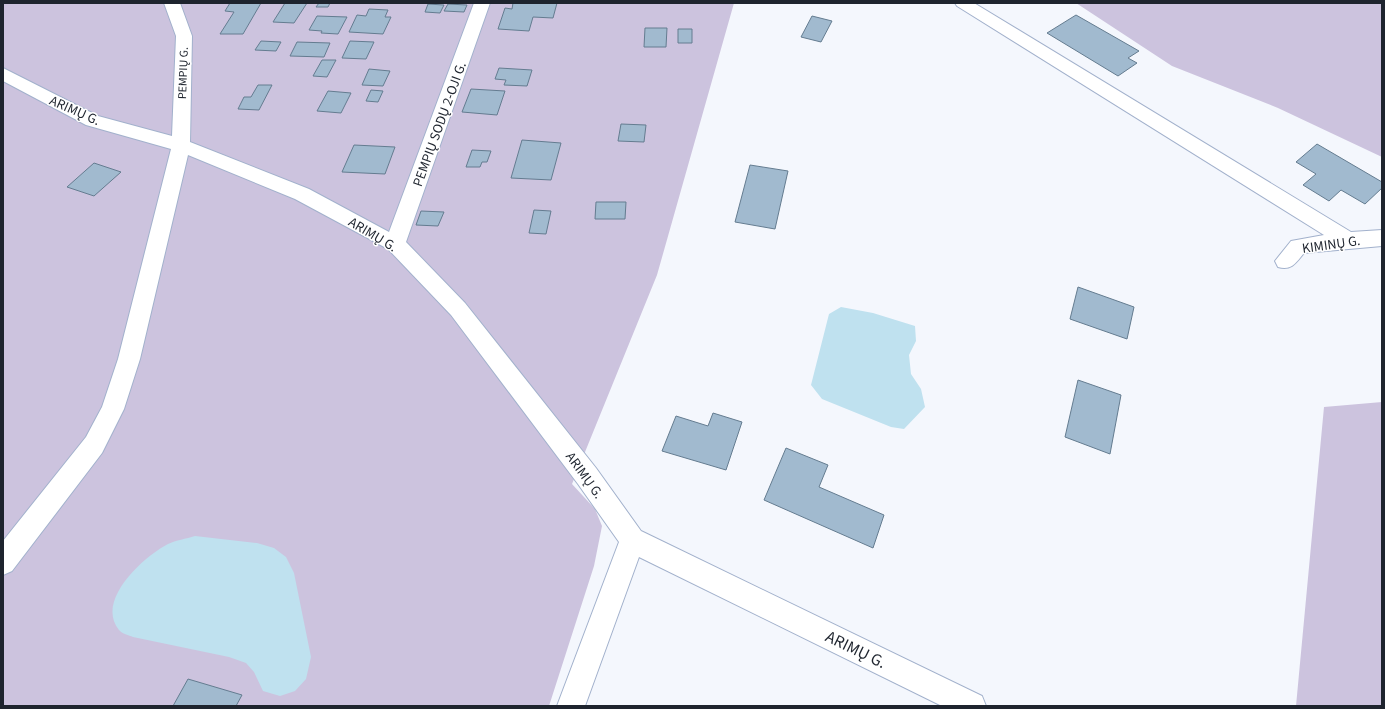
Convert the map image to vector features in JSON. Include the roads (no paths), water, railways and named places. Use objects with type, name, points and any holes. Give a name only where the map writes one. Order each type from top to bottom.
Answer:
[{"type":"street","name":"PEMPIŲ G.","points":[[3,562],[94,445],[113,409],[129,359],[181,145],[184,36],[172,3]]},
{"type":"street","name":"PEMPIŲ SODŲ 2-OJI G.","points":[[395,244],[482,3]]},
{"type":"street","points":[[963,3],[1348,240]]},
{"type":"street","name":"ARIMŲ G.","points":[[3,74],[92,120],[181,145],[302,194],[395,244],[458,310],[587,476],[632,540],[972,706]]},
{"type":"street","name":"KIMINŲ G.","points":[[1285,261],[1298,246],[1348,240],[1382,238]]},
{"type":"street","points":[[571,706],[632,540]]},
{"type":"water","points":[[841,307],[873,313],[915,326],[916,341],[909,355],[911,374],[921,389],[925,407],[904,429],[891,427],[822,399],[811,385],[829,314]]},
{"type":"water","points":[[195,536],[257,543],[274,548],[286,557],[294,573],[311,657],[306,679],[295,691],[280,696],[263,691],[254,672],[246,663],[229,657],[133,637],[119,630],[113,619],[113,606],[117,593],[125,581],[135,569],[158,550],[168,544]]}]
